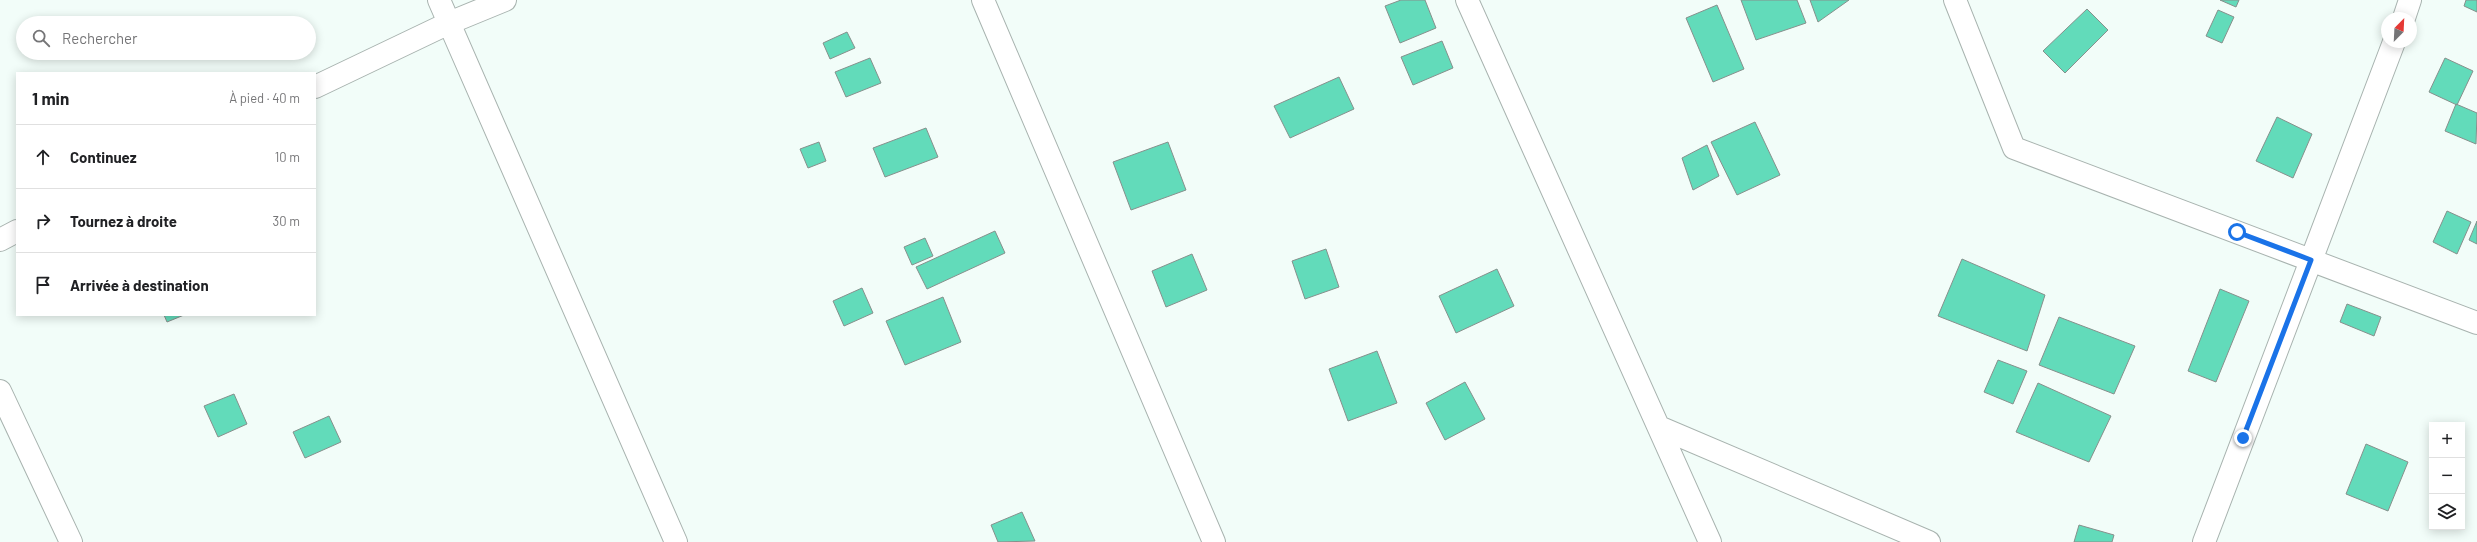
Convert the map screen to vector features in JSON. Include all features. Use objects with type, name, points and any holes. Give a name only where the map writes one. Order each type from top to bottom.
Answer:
[{"type":"street","points":[[439,0],[676,542]]},
{"type":"street","points":[[316,87],[448,23],[505,0]]},
{"type":"street","points":[[983,0],[1214,542]]},
{"type":"street","points":[[1467,0],[1710,542]]},
{"type":"street","points":[[1955,0],[2014,148],[2477,323]]},
{"type":"street","points":[[2406,12],[2410,0]]},
{"type":"street","points":[[2204,542],[2392,48]]},
{"type":"street","points":[[0,240],[16,232]]},
{"type":"street","points":[[0,391],[71,542]]},
{"type":"street","points":[[1659,427],[1929,542]]},
{"type":"building","points":[[1401,0],[1425,0],[1436,28],[1400,43],[1385,6]]},
{"type":"building","points":[[1741,0],[1797,0],[1806,23],[1756,40]]},
{"type":"building","points":[[1810,0],[1849,0],[1818,22]]},
{"type":"building","points":[[2220,0],[2239,0],[2236,7]]},
{"type":"building","points":[[2466,0],[2477,0],[2477,12],[2464,6]]},
{"type":"building","points":[[1717,5],[1744,69],[1713,82],[1686,18]]},
{"type":"building","points":[[2087,9],[2108,30],[2065,73],[2043,51]]},
{"type":"building","points":[[2218,10],[2234,17],[2222,43],[2206,36]]},
{"type":"building","points":[[847,32],[855,48],[830,59],[823,43]]},
{"type":"building","points":[[1442,41],[1453,68],[1413,85],[1401,57]]},
{"type":"building","points":[[870,58],[881,83],[846,97],[835,72]]},
{"type":"building","points":[[2445,58],[2473,71],[2457,105],[2429,92]]},
{"type":"building","points":[[1339,77],[1354,109],[1290,138],[1274,106]]},
{"type":"building","points":[[2456,104],[2477,113],[2476,144],[2445,131]]},
{"type":"building","points":[[2277,117],[2312,134],[2293,178],[2256,161]]},
{"type":"building","points":[[1755,122],[1780,175],[1737,195],[1711,142]]},
{"type":"building","points":[[926,128],[938,157],[885,177],[873,148]]},
{"type":"building","points":[[819,142],[826,161],[808,168],[800,149]]},
{"type":"building","points":[[1168,142],[1186,190],[1131,210],[1113,162]]},
{"type":"building","points":[[1707,145],[1719,176],[1693,190],[1682,158]]},
{"type":"building","points":[[2447,211],[2471,222],[2457,254],[2433,242]]},
{"type":"building","points":[[2477,221],[2477,244],[2469,240]]},
{"type":"building","points":[[995,231],[1005,253],[927,289],[916,267]]},
{"type":"building","points":[[925,238],[933,256],[912,265],[904,247]]},
{"type":"building","points":[[1326,249],[1339,287],[1305,299],[1292,261]]},
{"type":"building","points":[[1192,254],[1207,290],[1166,307],[1152,271]]},
{"type":"building","points":[[1962,259],[2045,295],[2027,351],[1938,316]]},
{"type":"building","points":[[1497,269],[1514,306],[1456,333],[1439,296]]},
{"type":"building","points":[[862,288],[873,313],[844,326],[833,301]]},
{"type":"building","points":[[2220,289],[2249,301],[2216,382],[2188,371]]},
{"type":"building","points":[[943,297],[961,342],[905,365],[886,321]]},
{"type":"building","points":[[2347,304],[2381,317],[2374,336],[2340,322]]},
{"type":"building","points":[[164,316],[182,316],[167,322]]},
{"type":"building","points":[[2059,317],[2135,346],[2114,394],[2039,365]]},
{"type":"building","points":[[1377,351],[1397,403],[1348,421],[1329,369]]},
{"type":"building","points":[[1998,360],[2027,371],[2013,404],[1984,392]]},
{"type":"building","points":[[1465,382],[1485,419],[1445,440],[1426,403]]},
{"type":"building","points":[[2038,383],[2111,416],[2089,462],[2016,432]]},
{"type":"building","points":[[234,394],[247,424],[218,437],[204,406]]},
{"type":"building","points":[[329,416],[341,442],[305,458],[293,432]]},
{"type":"building","points":[[2366,444],[2408,462],[2388,511],[2346,494]]},
{"type":"building","points":[[1022,512],[1035,541],[998,542],[991,525]]},
{"type":"building","points":[[2079,525],[2114,535],[2112,542],[2074,542]]},
{"type":"route","points":[[2237,232],[2311,260],[2243,438]]}]
